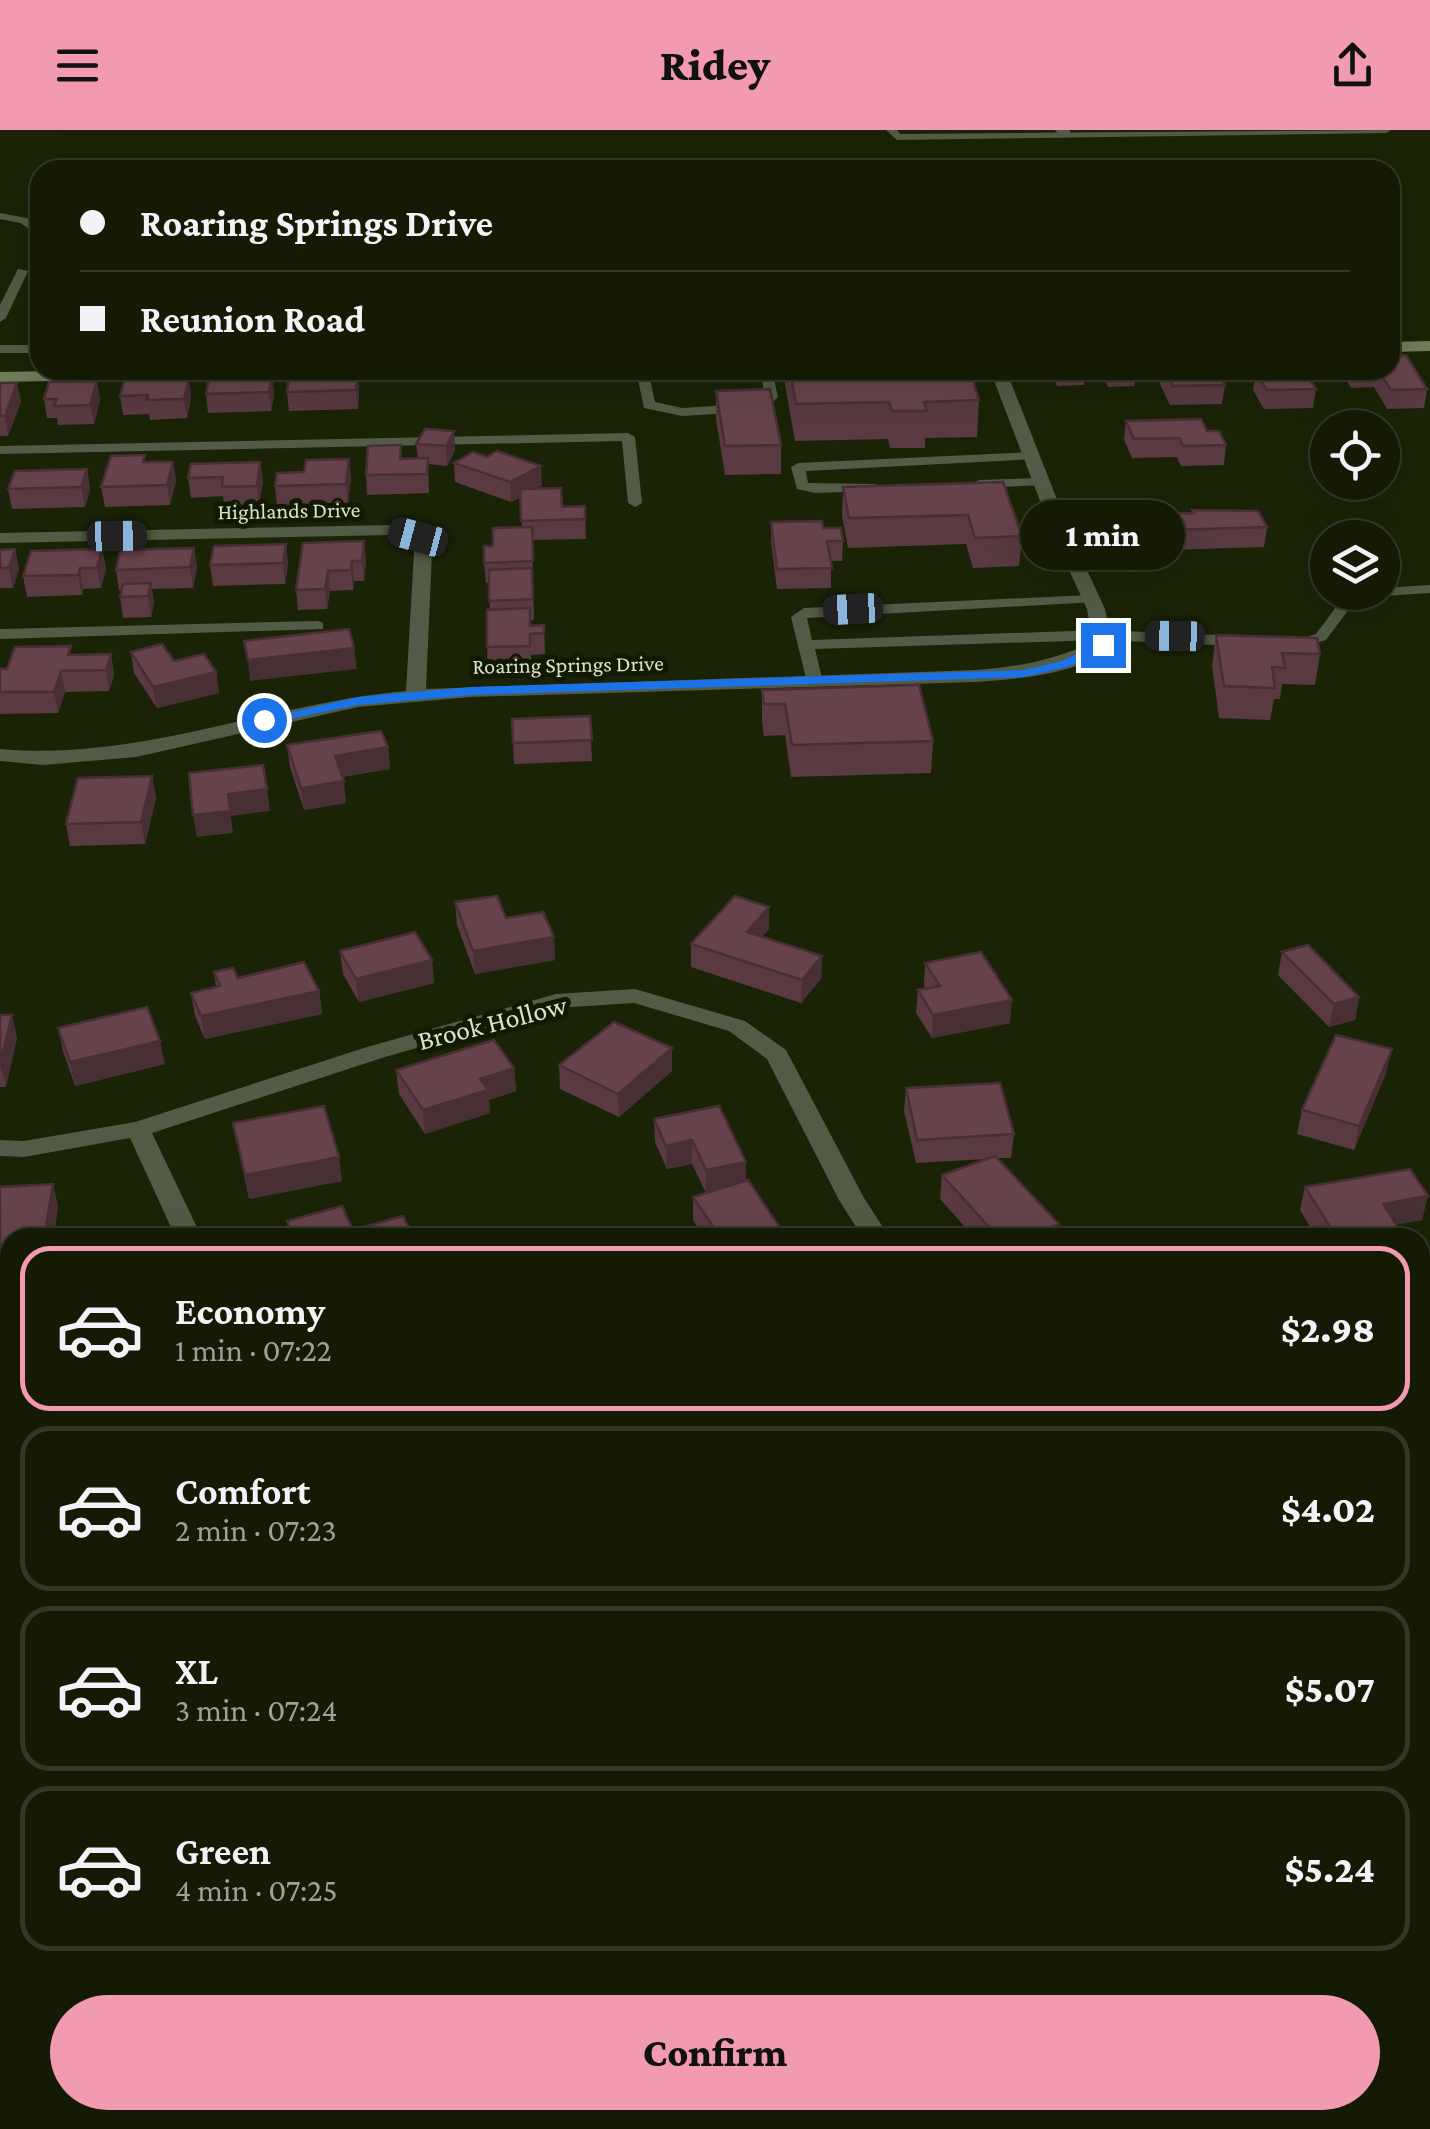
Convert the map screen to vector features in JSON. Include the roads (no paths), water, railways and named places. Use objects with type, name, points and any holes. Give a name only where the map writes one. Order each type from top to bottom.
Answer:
[{"type":"street","points":[[1400,347],[1430,346]]},
{"type":"street","points":[[0,377],[30,374]]},
{"type":"street","points":[[1002,380],[1091,598],[1101,635]]},
{"type":"street","name":"Highlands Drive","points":[[0,538],[393,530],[418,537],[423,552],[416,696]]},
{"type":"street","name":"Roaring Springs Drive","points":[[0,755],[43,759],[136,750],[358,701],[416,696],[1024,674],[1066,664],[1103,645],[1101,635]]},
{"type":"street","name":"Brook Hollow","points":[[0,1148],[24,1149],[138,1130],[376,1052],[556,1001],[635,996],[737,1026],[778,1055],[852,1200],[870,1228]]},
{"type":"street","points":[[138,1130],[184,1228]]},
{"type":"lane","points":[[891,130],[897,137],[1386,130]]},
{"type":"lane","points":[[0,216],[30,225]]},
{"type":"lane","points":[[0,318],[22,271]]},
{"type":"lane","points":[[0,350],[30,349]]},
{"type":"lane","points":[[644,380],[648,405],[682,412],[763,407],[772,397],[768,380]]},
{"type":"lane","points":[[0,450],[628,438],[635,503]]},
{"type":"lane","points":[[884,486],[802,486],[798,466],[1032,456]]},
{"type":"lane","points":[[968,484],[1042,482]]},
{"type":"lane","points":[[1400,591],[1430,589]]},
{"type":"lane","points":[[815,682],[799,617],[813,610],[1091,598]]},
{"type":"lane","points":[[806,646],[1101,635],[1260,642],[1315,640],[1340,610]]},
{"type":"lane","points":[[0,634],[318,626]]}]
